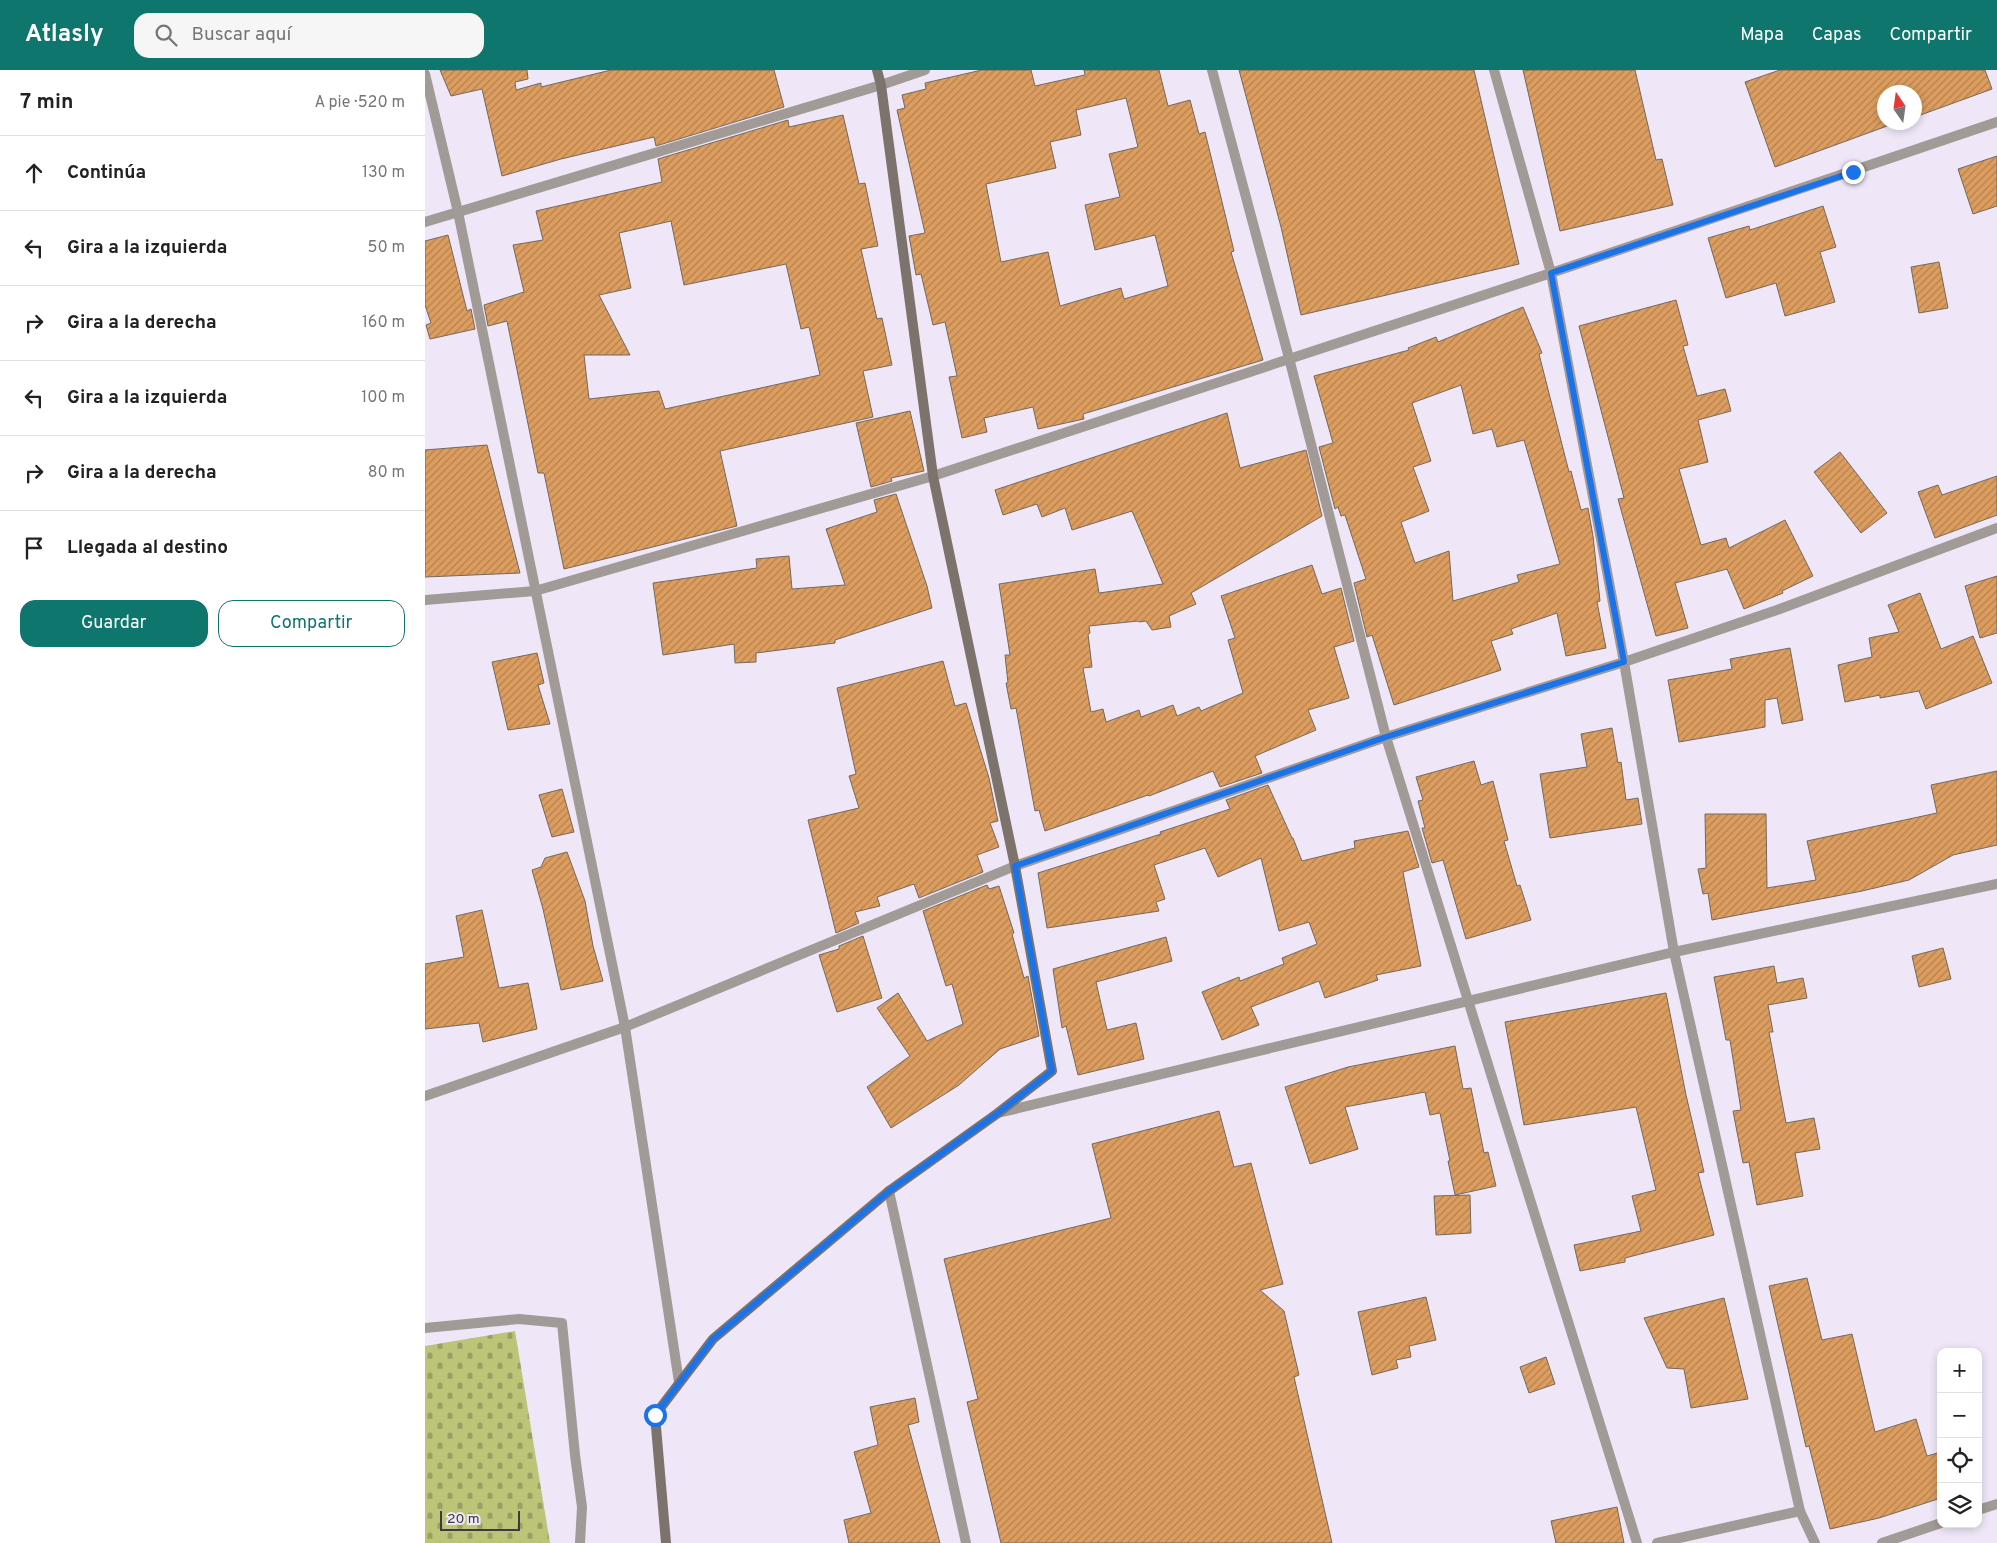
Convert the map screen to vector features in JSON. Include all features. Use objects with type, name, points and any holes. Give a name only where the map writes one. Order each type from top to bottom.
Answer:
[{"type":"street","points":[[666,1543],[655,1415],[713,1339],[889,1191],[998,1113],[1052,1071],[1015,866],[933,476],[881,85],[877,70]]},
{"type":"street","points":[[425,222],[881,85],[925,70]]},
{"type":"street","points":[[1212,70],[1289,358],[1386,737],[1637,1543]]},
{"type":"street","points":[[1494,70],[1551,273],[1624,662],[1674,952],[1800,1511],[1815,1543]]},
{"type":"street","points":[[425,74],[458,212],[625,1027],[679,1382]]},
{"type":"street","points":[[425,600],[535,591],[933,476],[1551,273],[1997,122]]},
{"type":"street","points":[[425,1096],[625,1027],[1015,866],[1386,737],[1624,662],[1777,610],[1997,528]]},
{"type":"street","points":[[998,1113],[1674,952],[1997,884]]},
{"type":"street","points":[[889,1191],[966,1543]]},
{"type":"street","points":[[425,1328],[519,1319],[562,1323],[582,1507],[579,1543]]},
{"type":"street","points":[[1982,1509],[1997,1504]]},
{"type":"street","points":[[1657,1543],[1800,1511]]},
{"type":"street","points":[[1882,1543],[1937,1524]]},
{"type":"green space","points":[[515,1331],[550,1543],[425,1543],[425,1346]]},
{"type":"building","points":[[440,70],[527,70],[528,79],[515,82],[516,90],[541,83],[541,87],[611,70],[774,70],[784,107],[656,146],[654,137],[561,159],[502,176],[482,89],[451,96]]},
{"type":"building","points":[[982,70],[1031,70],[1035,86],[1085,75],[1084,70],[1159,70],[1168,106],[1190,100],[1199,134],[1205,132],[1234,251],[1231,252],[1263,360],[1083,414],[1084,419],[1038,429],[1033,407],[984,418],[987,432],[962,438],[949,377],[957,376],[945,322],[933,325],[921,274],[916,275],[909,236],[925,233],[897,110],[905,108],[902,95],[926,89],[925,83]],"holes":[[[1126,98],[1138,147],[1109,154],[1120,197],[1085,205],[1095,250],[1155,235],[1168,286],[1124,299],[1121,288],[1060,306],[1048,252],[1001,262],[986,184],[1056,168],[1050,142],[1081,135],[1076,110]]]},
{"type":"building","points":[[1239,70],[1474,70],[1519,264],[1301,315],[1281,227]]},
{"type":"building","points":[[1523,70],[1635,70],[1656,160],[1662,159],[1673,205],[1560,231]]},
{"type":"building","points":[[1780,70],[1985,70],[1992,89],[1922,114],[1922,85],[1877,85],[1877,130],[1775,167],[1745,82]]},
{"type":"building","points":[[843,115],[859,184],[865,183],[878,246],[861,249],[877,319],[882,318],[892,365],[863,371],[873,417],[720,451],[737,526],[564,569],[544,473],[538,473],[507,321],[488,326],[484,305],[524,292],[513,245],[543,240],[536,211],[662,182],[658,159],[788,120],[789,127]],"holes":[[[671,221],[684,285],[786,264],[801,329],[809,327],[820,375],[665,409],[659,391],[589,399],[584,355],[630,355],[599,295],[631,288],[619,233]]]},
{"type":"building","points":[[1997,156],[1997,206],[1973,214],[1958,169]]},
{"type":"building","points":[[1823,206],[1836,247],[1820,252],[1835,302],[1785,316],[1776,283],[1726,298],[1708,238],[1749,226],[1750,230]]},
{"type":"building","points":[[448,235],[467,311],[471,309],[475,329],[430,339],[426,325],[431,323],[425,305],[425,241]]},
{"type":"building","points":[[1939,262],[1948,308],[1919,313],[1911,267]]},
{"type":"building","points":[[1676,300],[1688,345],[1683,346],[1697,396],[1725,389],[1731,411],[1698,420],[1708,462],[1679,469],[1701,545],[1726,538],[1729,548],[1785,520],[1813,576],[1782,591],[1783,593],[1744,609],[1727,569],[1675,583],[1688,628],[1656,636],[1618,499],[1624,498],[1579,326]]},
{"type":"building","points":[[1523,307],[1542,353],[1539,354],[1569,472],[1571,471],[1581,510],[1588,508],[1600,601],[1597,602],[1606,648],[1566,656],[1557,613],[1511,629],[1513,634],[1491,641],[1501,670],[1394,705],[1372,635],[1367,637],[1354,583],[1366,579],[1345,515],[1341,516],[1338,507],[1335,509],[1319,447],[1333,443],[1314,376],[1409,350],[1408,348],[1436,337],[1438,342]],"holes":[[[1461,385],[1473,434],[1492,429],[1497,447],[1524,440],[1560,564],[1517,575],[1519,582],[1453,601],[1449,551],[1415,563],[1401,522],[1429,511],[1413,467],[1431,461],[1412,403]]]},
{"type":"building","points":[[910,411],[924,471],[891,478],[892,481],[871,487],[856,423]]},
{"type":"building","points":[[1227,413],[1240,468],[1306,450],[1322,516],[1191,593],[1196,604],[1169,616],[1171,627],[1152,630],[1146,621],[1089,626],[1090,633],[1088,634],[1092,667],[1083,668],[1091,712],[1103,709],[1106,722],[1139,710],[1141,717],[1173,705],[1177,716],[1199,707],[1201,711],[1243,693],[1228,640],[1235,638],[1221,596],[1312,565],[1322,594],[1341,588],[1354,641],[1334,647],[1349,698],[1308,710],[1316,730],[1255,756],[1262,773],[1220,787],[1213,771],[1149,796],[1045,831],[1039,810],[1035,811],[1016,708],[1011,709],[1006,683],[1008,683],[1005,655],[1010,655],[999,584],[1095,569],[1099,593],[1163,584],[1132,511],[1072,530],[1065,508],[1042,517],[1037,504],[1003,515],[995,490]]},
{"type":"building","points":[[487,445],[520,573],[425,577],[425,450]]},
{"type":"building","points":[[1840,452],[1887,513],[1861,533],[1814,472]]},
{"type":"building","points":[[1997,476],[1997,515],[1935,538],[1918,492],[1938,485],[1942,495]]},
{"type":"building","points":[[896,494],[927,586],[932,608],[835,640],[835,643],[756,653],[756,662],[735,663],[734,644],[663,655],[653,583],[757,568],[756,559],[789,556],[792,589],[845,585],[826,529],[877,512],[874,500]]},
{"type":"building","points":[[1997,576],[1997,633],[1980,638],[1965,586]]},
{"type":"building","points":[[1920,593],[1941,649],[1973,636],[1992,683],[1926,709],[1919,691],[1880,698],[1880,695],[1845,702],[1838,665],[1872,657],[1869,638],[1899,632],[1888,605]]},
{"type":"building","points":[[1790,648],[1803,720],[1782,724],[1777,698],[1765,700],[1765,727],[1679,742],[1668,680],[1732,669],[1730,659]]},
{"type":"building","points":[[537,653],[544,683],[538,685],[550,724],[508,730],[492,662]]},
{"type":"building","points":[[943,661],[955,706],[966,703],[989,778],[998,821],[990,823],[999,847],[977,855],[983,872],[919,898],[914,884],[877,897],[880,906],[855,912],[859,923],[836,933],[808,820],[859,808],[849,776],[856,774],[837,688]]},
{"type":"building","points":[[1612,728],[1618,763],[1621,762],[1626,800],[1638,798],[1642,824],[1550,838],[1540,774],[1587,767],[1581,734]]},
{"type":"building","points":[[1474,761],[1481,785],[1493,781],[1508,840],[1504,841],[1517,886],[1520,885],[1531,920],[1466,939],[1443,860],[1432,863],[1422,828],[1425,828],[1418,801],[1423,800],[1416,777]]},
{"type":"building","points":[[1997,771],[1997,845],[1953,855],[1909,880],[1712,920],[1708,893],[1703,894],[1698,869],[1706,868],[1705,814],[1766,814],[1767,888],[1816,880],[1807,841],[1937,813],[1931,785]]},
{"type":"building","points":[[1268,785],[1302,861],[1355,848],[1354,841],[1408,831],[1419,867],[1403,872],[1421,966],[1376,975],[1378,980],[1325,998],[1319,981],[1251,1007],[1259,1025],[1222,1040],[1202,992],[1239,977],[1240,981],[1284,964],[1282,958],[1317,944],[1309,922],[1279,931],[1261,858],[1218,877],[1205,848],[1154,865],[1165,899],[1156,902],[1159,911],[1047,928],[1038,873],[1161,834],[1160,832],[1230,809],[1226,800]]},
{"type":"building","points":[[562,789],[574,832],[552,837],[539,795]]},
{"type":"building","points":[[567,852],[585,901],[593,946],[603,981],[561,990],[543,909],[532,870],[541,867],[545,858]]},
{"type":"building","points":[[987,885],[989,889],[999,886],[1014,933],[1012,934],[1024,978],[1028,976],[1039,1036],[1000,1049],[959,1085],[891,1128],[867,1087],[910,1056],[877,1008],[898,993],[927,1041],[963,1024],[952,984],[946,986],[923,911]]},
{"type":"building","points":[[482,910],[499,988],[528,983],[537,1029],[483,1042],[479,1023],[425,1029],[425,964],[464,957],[456,916]]},
{"type":"building","points":[[863,936],[882,998],[837,1012],[819,955],[839,949],[839,946]]},
{"type":"building","points":[[1166,937],[1172,961],[1096,982],[1107,1030],[1136,1023],[1144,1059],[1078,1075],[1066,1026],[1062,1028],[1053,969]]},
{"type":"building","points":[[1943,948],[1951,979],[1919,987],[1912,956]]},
{"type":"building","points":[[1774,966],[1777,983],[1803,978],[1807,998],[1768,1005],[1773,1032],[1769,1032],[1786,1123],[1814,1118],[1820,1149],[1795,1153],[1803,1196],[1757,1205],[1749,1162],[1743,1163],[1733,1111],[1741,1110],[1730,1040],[1726,1040],[1714,977]]},
{"type":"building","points":[[1666,993],[1686,1095],[1704,1172],[1698,1173],[1714,1235],[1625,1258],[1625,1262],[1580,1271],[1574,1245],[1641,1231],[1632,1196],[1656,1190],[1636,1107],[1524,1125],[1505,1022]]},
{"type":"building","points":[[1455,1046],[1463,1089],[1471,1088],[1484,1153],[1488,1152],[1496,1186],[1455,1195],[1440,1113],[1430,1115],[1425,1092],[1345,1107],[1358,1149],[1310,1164],[1285,1087],[1348,1067]]},
{"type":"building","points":[[1219,1111],[1234,1167],[1251,1163],[1283,1284],[1260,1290],[1284,1311],[1299,1375],[1294,1377],[1332,1543],[1001,1543],[967,1402],[978,1399],[944,1259],[1111,1218],[1092,1144]]},
{"type":"building","points":[[1470,1195],[1471,1233],[1436,1235],[1434,1196]]},
{"type":"building","points":[[1807,1278],[1822,1340],[1852,1334],[1875,1432],[1916,1419],[1927,1456],[1937,1453],[1937,1499],[1879,1518],[1830,1529],[1809,1446],[1806,1447],[1769,1286]]},
{"type":"building","points":[[1426,1297],[1436,1340],[1409,1346],[1411,1357],[1396,1360],[1398,1368],[1372,1375],[1358,1312]]},
{"type":"building","points":[[1724,1298],[1748,1399],[1691,1408],[1684,1369],[1667,1368],[1644,1318]]},
{"type":"building","points":[[1546,1357],[1555,1384],[1529,1393],[1520,1367]]},
{"type":"building","points":[[915,1398],[919,1422],[908,1425],[940,1543],[849,1543],[844,1520],[871,1513],[854,1452],[878,1445],[870,1407]]},
{"type":"building","points":[[1617,1507],[1624,1543],[1556,1543],[1551,1521]]},
{"type":"route","points":[[655,1415],[713,1339],[889,1191],[998,1113],[1052,1071],[1015,866],[1386,737],[1624,662],[1551,273],[1853,172]]}]
